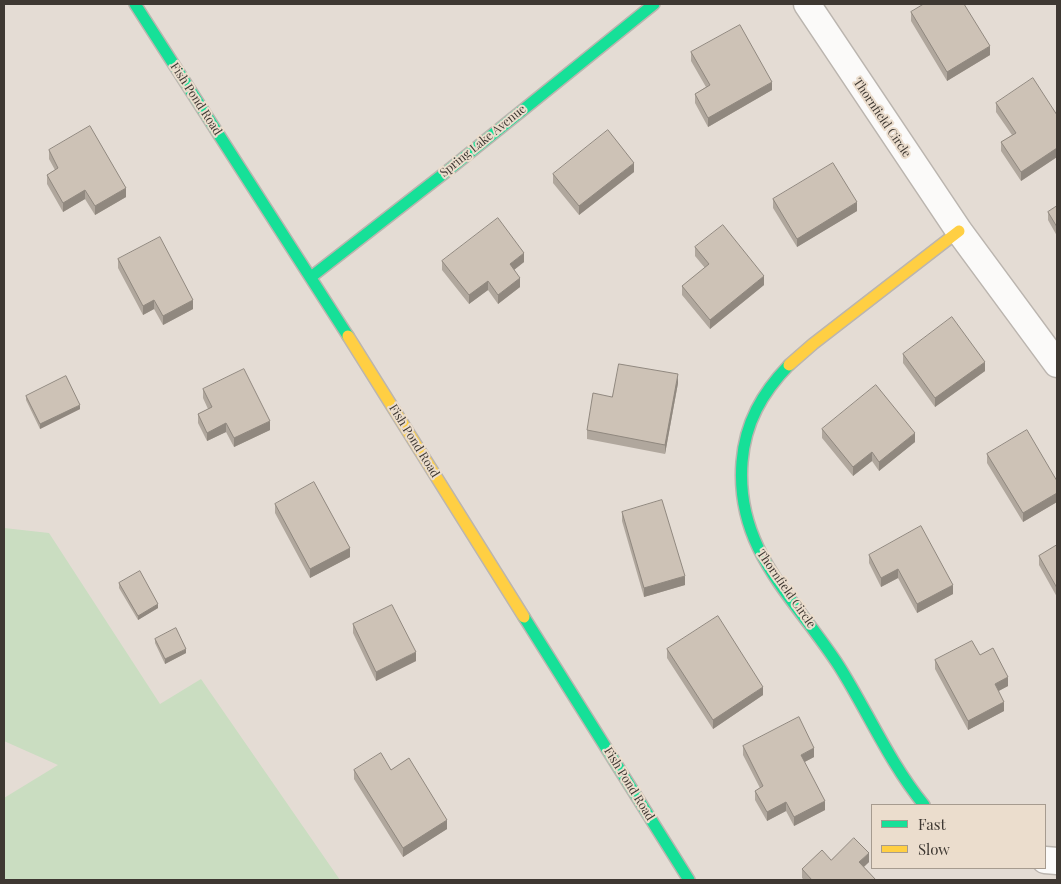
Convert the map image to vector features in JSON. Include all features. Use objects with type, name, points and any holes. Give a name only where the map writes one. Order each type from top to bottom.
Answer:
[{"type":"street","name":"Fish Pond Road","points":[[135,4],[311,277],[689,880]]},
{"type":"street","name":"Spring Lake Avenue","points":[[311,277],[451,168],[654,4]]},
{"type":"street","name":"Thornfield Circle","points":[[807,4],[959,232],[1057,364]]},
{"type":"street","name":"Thornfield Circle","points":[[923,804],[895,768],[830,653],[763,559],[744,518],[741,497],[741,461],[748,424],[756,407],[776,378],[836,326],[959,232]]},
{"type":"green space","points":[[4,528],[49,533],[160,704],[201,679],[340,880],[4,880],[4,798],[58,765],[4,741]]},
{"type":"building","points":[[924,4],[964,4],[990,46],[947,72],[911,12]]},
{"type":"building","points":[[740,25],[772,82],[708,118],[695,94],[710,85],[691,52]]},
{"type":"building","points":[[1033,78],[1057,115],[1057,148],[1021,172],[1001,142],[1016,133],[996,103]]},
{"type":"building","points":[[90,126],[126,188],[95,206],[85,190],[63,203],[47,175],[58,168],[49,150]]},
{"type":"building","points":[[608,130],[634,163],[579,206],[553,174]]},
{"type":"building","points":[[833,163],[857,202],[797,239],[773,199]]},
{"type":"building","points":[[1057,206],[1057,227],[1048,212]]},
{"type":"building","points":[[498,218],[524,253],[510,264],[520,278],[498,295],[488,281],[469,295],[442,261]]},
{"type":"building","points":[[723,225],[764,276],[710,320],[682,286],[709,264],[695,247]]},
{"type":"building","points":[[160,237],[193,300],[163,316],[154,300],[143,306],[118,259]]},
{"type":"building","points":[[952,317],[985,362],[935,398],[903,354]]},
{"type":"building","points":[[619,364],[678,374],[665,445],[587,430],[593,393],[612,397]]},
{"type":"building","points":[[244,369],[270,421],[234,438],[226,423],[207,433],[198,414],[212,407],[203,389]]},
{"type":"building","points":[[66,376],[80,405],[40,424],[26,396]]},
{"type":"building","points":[[876,385],[915,433],[879,462],[872,452],[853,467],[822,429]]},
{"type":"building","points":[[1027,430],[1057,481],[1057,493],[1023,513],[987,454]]},
{"type":"building","points":[[314,482],[350,548],[310,569],[275,504]]},
{"type":"building","points":[[662,500],[685,576],[644,588],[622,512]]},
{"type":"building","points":[[921,526],[953,585],[917,604],[898,569],[881,578],[869,555]]},
{"type":"building","points":[[1057,545],[1057,588],[1039,556]]},
{"type":"building","points":[[140,571],[158,604],[138,616],[119,583]]},
{"type":"building","points":[[392,605],[416,652],[376,672],[353,624]]},
{"type":"building","points":[[718,616],[763,687],[713,720],[667,649]]},
{"type":"building","points":[[176,628],[186,649],[165,659],[155,639]]},
{"type":"building","points":[[972,641],[980,655],[993,648],[1008,677],[995,684],[1004,702],[968,721],[935,660]]},
{"type":"building","points":[[799,717],[814,748],[801,755],[825,801],[794,817],[786,802],[767,812],[755,791],[763,786],[743,746]]},
{"type":"building","points":[[381,753],[391,770],[409,758],[447,820],[403,848],[354,770]]},
{"type":"building","points":[[854,838],[869,853],[859,862],[876,880],[812,880],[802,869],[822,850],[831,860]]},
{"type":"traffic: fast","points":[[135,4],[348,336]]},
{"type":"traffic: fast","points":[[311,277],[451,168],[654,4]]},
{"type":"traffic: fast","points":[[789,365],[771,386],[756,409],[747,434],[742,462],[742,493],[748,521],[758,547],[771,571],[839,666],[889,754],[911,789],[923,804]]},
{"type":"traffic: fast","points":[[524,617],[689,880]]},
{"type":"traffic: slow","points":[[789,365],[813,344],[959,231]]},
{"type":"traffic: slow","points":[[348,336],[524,617]]}]
